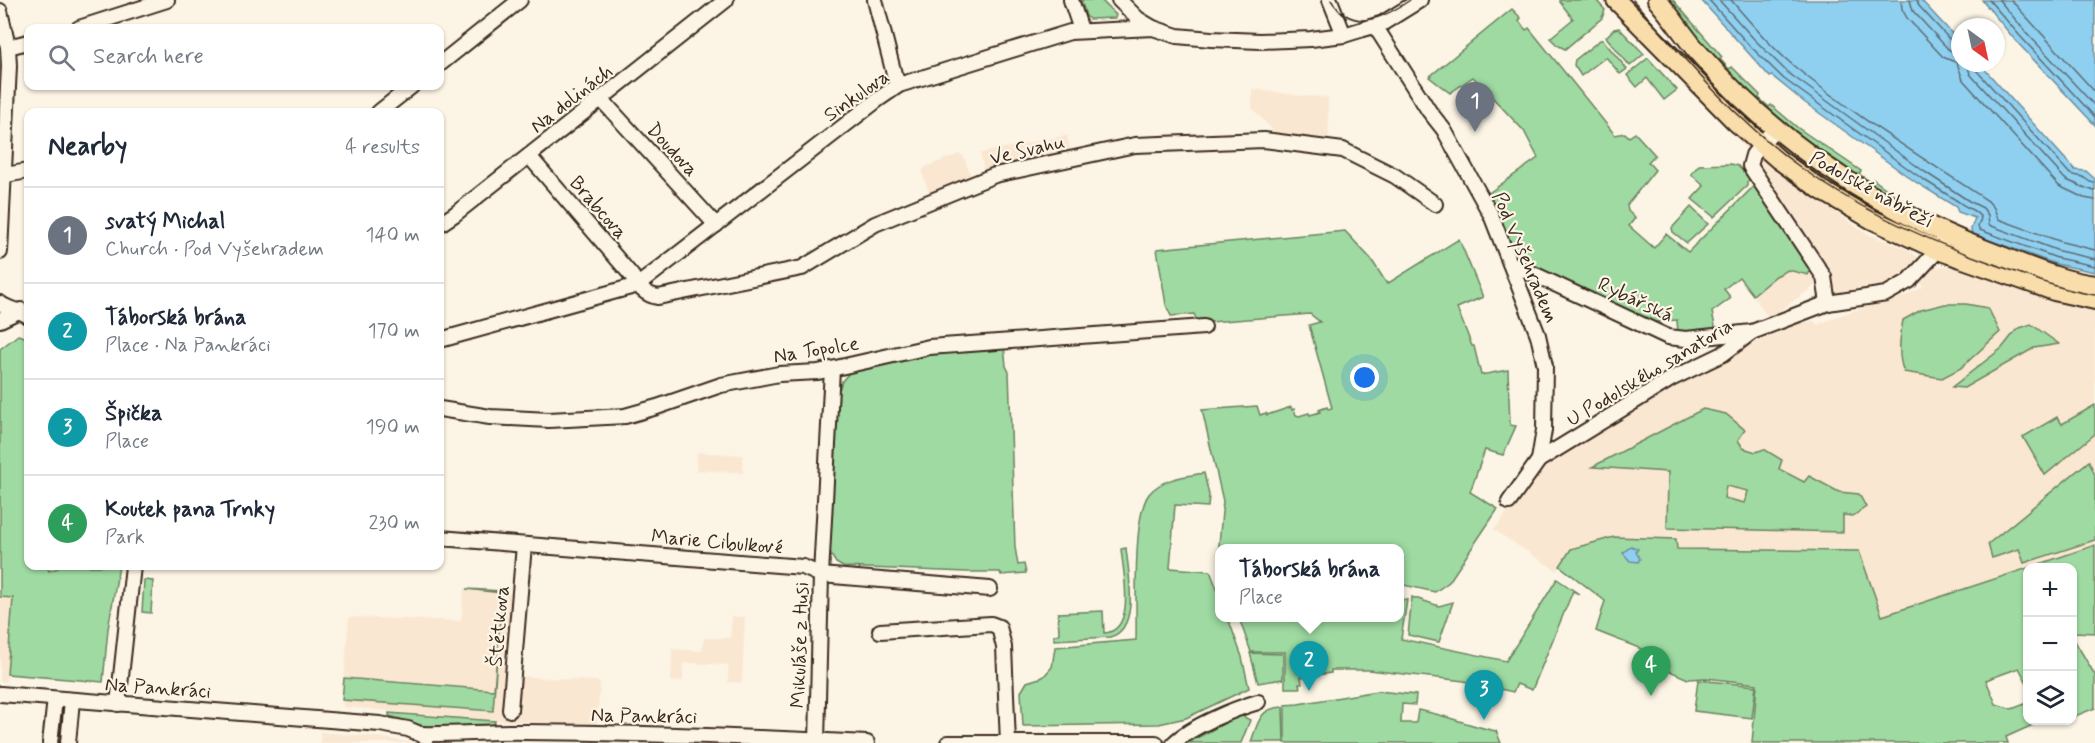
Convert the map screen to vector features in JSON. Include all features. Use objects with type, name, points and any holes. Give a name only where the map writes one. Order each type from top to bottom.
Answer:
[{"type":"main road","name":"Podolské nábřeží","points":[[1616,0],[1735,121],[1802,178],[1821,190],[1871,219],[2059,278],[2095,285]]},
{"type":"main road","name":"Podolské nábřeží","points":[[1657,0],[1696,49],[1731,86],[1775,128],[1829,170],[1942,242],[2054,291],[2095,300]]},
{"type":"street","points":[[92,24],[167,0]]},
{"type":"street","points":[[444,61],[520,0]]},
{"type":"street","name":"Na dolinách","points":[[444,221],[726,0]]},
{"type":"street","points":[[876,0],[899,86]]},
{"type":"street","points":[[1071,0],[1081,30]]},
{"type":"street","points":[[1119,0],[1134,15],[1153,28]]},
{"type":"street","points":[[1130,0],[1134,15]]},
{"type":"street","points":[[1330,0],[1344,35]]},
{"type":"street","name":"Sinkulova","points":[[444,339],[638,285],[880,98],[899,86],[1081,30],[1153,28],[1177,36],[1260,41],[1311,39],[1344,35],[1375,26],[1389,20],[1420,0]]},
{"type":"street","points":[[0,11],[8,47],[9,66],[0,252]]},
{"type":"street","name":"Pod Vyšehradem","points":[[1375,26],[1443,130],[1491,215],[1538,335],[1545,366],[1544,429],[1539,460]]},
{"type":"street","points":[[8,47],[24,43]]},
{"type":"street","points":[[383,108],[407,90]]},
{"type":"street","name":"Doudova","points":[[601,99],[716,225]]},
{"type":"street","points":[[1775,128],[1753,155],[1750,166],[1824,277],[1828,303]]},
{"type":"street","name":"Ve Svahu","points":[[638,285],[649,295],[658,297],[798,269],[875,224],[995,175],[1135,145],[1264,140],[1343,150],[1395,176],[1435,204]]},
{"type":"street","name":"Brabcova","points":[[529,156],[638,285]]},
{"type":"street","points":[[2,176],[24,172]]},
{"type":"street","name":"U Podolského sanatoria","points":[[1509,502],[1539,460],[1671,379],[1723,354],[1752,332],[1828,303],[1886,294],[1909,280],[1942,242]]},
{"type":"street","name":"Rybářská","points":[[1510,263],[1668,337],[1686,339],[1752,332]]},
{"type":"street","points":[[0,303],[24,311]]},
{"type":"street","points":[[0,320],[24,313]]},
{"type":"street","name":"Na Topolce","points":[[444,410],[490,417],[549,420],[625,416],[730,382],[779,374],[818,372],[929,347],[1204,327]]},
{"type":"street","name":"Mikuláše z Husi","points":[[817,742],[821,575],[832,369]]},
{"type":"street","name":"Marie Cibulkové","points":[[444,538],[804,567],[821,575],[990,589]]},
{"type":"street","name":"Štětkova","points":[[510,710],[524,545]]},
{"type":"street","points":[[118,704],[133,570]]},
{"type":"street","points":[[880,631],[991,624],[999,627],[1004,647],[1008,743]]},
{"type":"street","name":"Na Pankráci","points":[[0,694],[380,724],[400,727],[436,743]]},
{"type":"street","points":[[50,743],[55,699]]},
{"type":"street","points":[[68,743],[72,700]]},
{"type":"street","points":[[1174,743],[1236,708],[1258,702]]},
{"type":"street","points":[[473,743],[524,732]]},
{"type":"street","name":"Na Pankráci","points":[[420,734],[524,732],[867,743]]},
{"type":"street","points":[[948,743],[1156,743]]},
{"type":"shaded area","points":[[1252,89],[1328,97],[1329,139],[1277,135],[1252,108]]},
{"type":"shaded area","points":[[1734,131],[1759,156],[1865,233],[1907,249],[1923,261],[1905,279],[1876,293],[1820,301],[1816,285],[1769,319],[1753,295],[1776,276],[1788,270],[1801,272],[1756,167]]},
{"type":"shaded area","points":[[1067,135],[1071,152],[930,196],[922,172],[925,167],[959,154],[963,155],[971,175],[984,171],[980,153]]},
{"type":"shaded area","points":[[1933,267],[1974,270],[2044,297],[2095,308],[2095,545],[2041,563],[2023,563],[2023,569],[1882,616],[1676,549],[1676,539],[1571,549],[1557,571],[1494,530],[1521,493],[1562,452],[1669,384],[1729,357],[1754,342],[1803,322],[1814,321],[1817,325],[1879,302],[1905,296],[1923,287],[1917,280]]},
{"type":"shaded area","points":[[697,452],[743,455],[743,473],[696,470]]},
{"type":"shaded area","points":[[0,589],[13,598],[6,682],[0,681]]},
{"type":"shaded area","points":[[464,589],[511,593],[504,675],[597,681],[600,684],[597,724],[518,722],[343,707],[349,617],[461,621]]},
{"type":"shaded area","points":[[732,616],[745,617],[742,683],[728,682],[728,665],[686,663],[683,666],[683,681],[671,682],[672,649],[702,651],[704,638],[730,638]]},
{"type":"shaded area","points":[[320,732],[379,737],[415,743],[320,743]]},
{"type":"green space","points":[[1081,0],[1101,0],[1116,15],[1115,18],[1089,19]]},
{"type":"green space","points":[[1560,0],[1596,0],[1605,10],[1602,18],[1565,49],[1550,38],[1573,19]]},
{"type":"green space","points":[[1666,0],[1673,0],[1722,57],[1720,59],[1729,69],[1732,67],[1769,107],[1771,105],[1798,128],[1861,171],[1859,174],[1871,182],[1873,179],[1918,212],[1830,158],[1768,110],[1716,59]]},
{"type":"green space","points":[[1512,9],[1521,18],[1519,21],[1526,30],[1529,28],[1615,135],[1625,133],[1629,137],[1635,133],[1655,155],[1648,162],[1655,170],[1627,205],[1628,211],[1635,218],[1629,226],[1654,248],[1666,234],[1688,252],[1756,184],[1809,260],[1808,275],[1788,270],[1776,276],[1753,295],[1739,277],[1724,289],[1731,298],[1712,312],[1717,335],[1678,333],[1677,320],[1645,323],[1516,261],[1503,227],[1486,195],[1538,158],[1524,131],[1473,77],[1450,93],[1429,77]]},
{"type":"green space","points":[[1619,28],[1644,54],[1630,66],[1606,37],[1614,29]]},
{"type":"green space","points":[[1603,40],[1627,69],[1620,74],[1606,57],[1581,76],[1574,65],[1575,60]]},
{"type":"green space","points":[[1648,58],[1677,90],[1664,100],[1647,78],[1637,87],[1627,75]]},
{"type":"green space","points":[[1731,164],[1738,166],[1750,179],[1747,186],[1714,217],[1692,199],[1704,186],[1691,174],[1699,165]]},
{"type":"green space","points":[[1691,207],[1708,224],[1687,243],[1673,232],[1672,228]]},
{"type":"green space","points":[[1345,231],[1371,259],[1387,284],[1459,239],[1483,297],[1457,308],[1472,346],[1474,346],[1481,375],[1508,370],[1510,425],[1516,426],[1503,455],[1485,450],[1470,492],[1498,509],[1449,582],[1435,592],[1404,585],[1404,544],[1219,544],[1223,501],[1202,410],[1257,406],[1260,415],[1266,413],[1267,415],[1291,407],[1299,416],[1320,412],[1319,410],[1327,407],[1332,408],[1309,325],[1320,322],[1310,314],[1198,323],[1194,314],[1171,316],[1166,305],[1157,249]]},
{"type":"green space","points":[[1945,304],[1966,304],[1988,308],[2000,332],[1961,368],[1942,378],[1904,372],[1900,353],[1903,320],[1921,310]]},
{"type":"green space","points":[[2031,324],[2059,344],[2034,348],[1964,388],[1952,387],[2002,348],[2017,329]]},
{"type":"green space","points":[[18,335],[24,337],[24,570],[118,570],[108,629],[103,682],[7,674],[13,598],[0,597],[0,349]]},
{"type":"green space","points":[[1004,345],[1006,366],[1009,372],[1015,547],[1018,565],[1024,564],[1026,573],[1001,575],[1000,572],[843,567],[836,563],[831,555],[829,544],[836,399],[842,381],[851,371],[912,357]]},
{"type":"green space","points":[[2095,405],[2095,434],[2045,475],[2023,437],[2057,417],[2062,424]]},
{"type":"green space","points":[[1703,409],[1726,414],[1745,430],[1738,440],[1743,448],[1756,452],[1764,449],[1782,460],[1779,469],[1804,482],[1809,476],[1839,492],[1859,494],[1866,507],[1853,516],[1843,515],[1843,532],[1667,528],[1668,472],[1592,467]],"holes":[[[1726,486],[1748,491],[1745,503],[1724,498]]]},
{"type":"green space","points":[[2089,461],[2095,475],[2095,540],[2024,563],[2019,549],[1992,558],[1988,544]]},
{"type":"green space","points":[[1204,473],[1209,495],[1208,507],[1175,505],[1170,568],[1210,571],[1215,584],[1215,622],[1229,622],[1242,657],[1249,688],[1186,718],[1159,724],[1023,726],[1021,692],[1027,682],[1043,677],[1052,667],[1055,647],[1136,640],[1138,542],[1144,505],[1154,489],[1175,479]]},
{"type":"green space","points":[[1614,537],[1676,539],[1677,549],[1859,551],[1882,616],[2023,570],[2023,676],[2019,668],[1986,680],[1996,704],[2012,709],[2023,705],[2023,725],[2033,725],[2006,737],[2008,743],[1752,743],[1757,684],[1706,678],[1688,679],[1658,666],[1644,650],[1596,631],[1605,601],[1560,566],[1571,549]]},
{"type":"green space","points":[[2095,545],[2095,633],[2077,632],[2077,563],[2043,563]]},
{"type":"green space","points":[[1126,548],[1130,598],[1126,623],[1120,632],[1110,637],[1054,640],[1054,635],[1059,634],[1058,613],[1103,611],[1104,633],[1114,630],[1121,622],[1126,598],[1121,549]]},
{"type":"green space","points":[[1557,579],[1579,594],[1573,591],[1532,690],[1517,684],[1513,692],[1464,681],[1369,670],[1331,670],[1331,673],[1301,677],[1300,688],[1285,688],[1285,652],[1251,652],[1240,622],[1404,622],[1401,639],[1506,661]]},
{"type":"green space","points":[[144,580],[153,581],[151,613],[142,612]]},
{"type":"green space","points":[[466,589],[502,591],[502,593]]},
{"type":"green space","points":[[1412,597],[1439,606],[1453,602],[1439,642],[1408,635]]},
{"type":"green space","points":[[1404,600],[1407,600],[1404,620]]},
{"type":"green space","points":[[500,613],[493,711],[342,700],[344,678],[494,690]]},
{"type":"green space","points":[[2077,645],[2095,675],[2095,708],[2077,715]]},
{"type":"green space","points":[[1250,653],[1283,654],[1283,679],[1258,683]]},
{"type":"green space","points":[[1698,680],[1756,686],[1752,718],[1694,711]]},
{"type":"green space","points":[[1378,691],[1416,695],[1415,705],[1402,704],[1401,723],[1416,723],[1418,710],[1496,731],[1501,743],[1285,743],[1285,705]]},
{"type":"green space","points":[[1283,707],[1284,742],[1251,742],[1264,714],[1269,710]]},
{"type":"green space","points":[[389,713],[495,721],[494,725],[447,730],[426,727],[389,716]]},
{"type":"green space","points":[[1242,716],[1250,720],[1241,743],[1190,743],[1236,717]]},
{"type":"water","points":[[1701,0],[1921,0],[1951,32],[1951,72],[1987,72],[2075,170],[2086,171],[2095,179],[2095,272],[2056,264],[1972,234],[1971,229],[1975,218],[1958,212],[1956,207],[1917,183],[1804,102],[1772,76],[1770,77]]},
{"type":"water","points":[[1982,0],[2095,0],[2095,125],[2015,40],[2005,28],[2005,18],[1997,18]]},
{"type":"water","points":[[1631,546],[1638,549],[1636,552],[1640,559],[1638,562],[1630,561],[1623,553]]},
{"type":"tram line","points":[[1331,0],[1349,17],[1359,20],[1379,17],[1410,0]]},
{"type":"tram line","points":[[1633,0],[1733,110],[1777,149],[1822,182],[1868,210],[1941,244],[2042,282],[2095,295]]},
{"type":"place","name":"svatý Michal","points":[[1475,132]]},
{"type":"place","name":"Táborská brána","points":[[1309,691]]},
{"type":"place","name":"Koutek pana Trnky","points":[[1651,696]]},
{"type":"place","name":"Špička","points":[[1484,720]]}]
